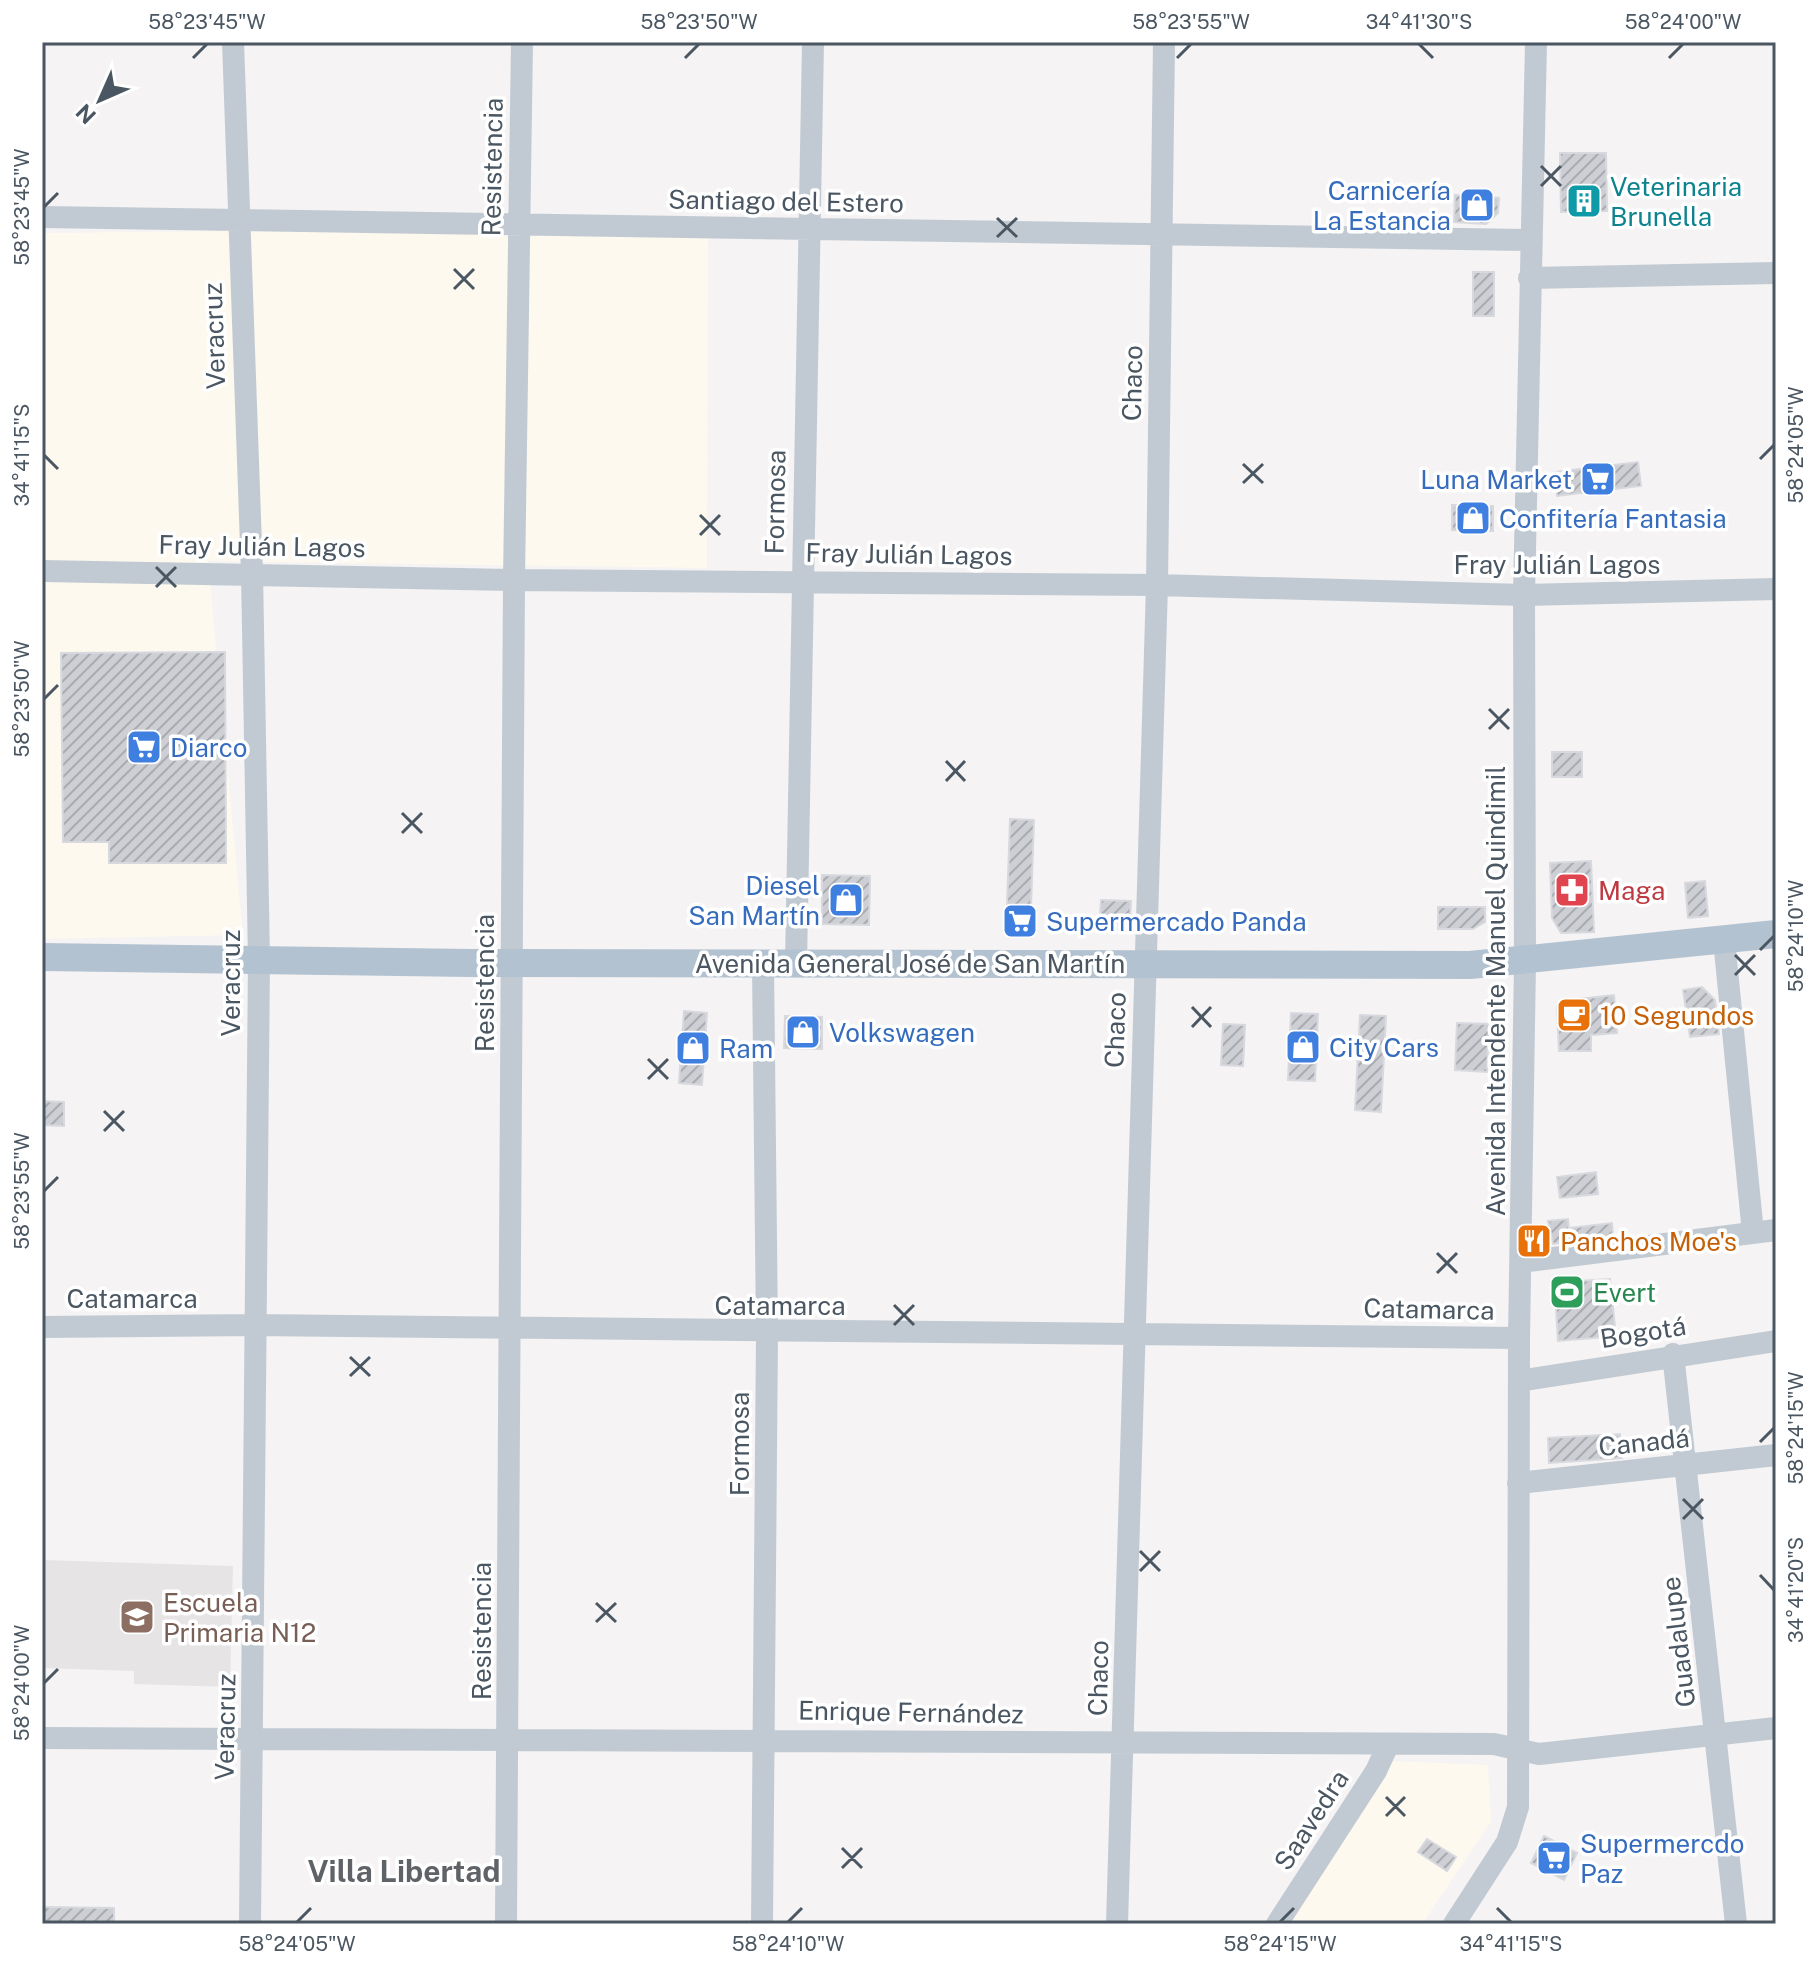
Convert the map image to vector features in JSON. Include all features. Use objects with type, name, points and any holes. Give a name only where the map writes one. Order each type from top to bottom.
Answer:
[{"type":"main road","name":"Avenida General José de San Martín","points":[[42,957],[763,964],[1525,962],[1776,934]]},
{"type":"street","name":"Veracruz","points":[[233,42],[237,223],[252,573],[259,960],[250,1924]]},
{"type":"street","name":"Resistencia","points":[[506,1924],[514,580],[522,42]]},
{"type":"street","name":"Formosa","points":[[796,964],[813,42]]},
{"type":"street","name":"Chaco","points":[[1117,1924],[1125,1742],[1157,585],[1164,42]]},
{"type":"street","name":"Avenida Intendente Manuel Quindimil","points":[[1454,1924],[1507,1842],[1518,1807],[1519,1338],[1525,962],[1524,595],[1529,240],[1536,42]]},
{"type":"street","name":"Santiago del Estero","points":[[42,217],[237,223],[520,224],[1529,240]]},
{"type":"street","points":[[1529,278],[1776,273]]},
{"type":"street","name":"Fray Julián Lagos","points":[[42,571],[514,580],[1157,585],[1524,595],[1776,589]]},
{"type":"street","points":[[1724,940],[1753,1233]]},
{"type":"street","name":"Formosa","points":[[762,1924],[767,1333],[763,964]]},
{"type":"street","points":[[1521,1262],[1776,1230]]},
{"type":"street","name":"Catamarca","points":[[42,1327],[254,1325],[767,1333],[1519,1338]]},
{"type":"street","name":"Bogotá","points":[[1519,1381],[1673,1354],[1776,1341]]},
{"type":"street","name":"Guadalupe","points":[[1673,1354],[1718,1733],[1736,1924]]},
{"type":"street","name":"Canadá","points":[[1518,1483],[1776,1455]]},
{"type":"street","name":"Enrique Fernández","points":[[42,1738],[765,1738],[1494,1744],[1539,1754],[1776,1728]]},
{"type":"street","name":"Saavedra","points":[[1277,1924],[1376,1771],[1388,1745]]},
{"type":"shaded area","points":[[708,226],[707,568],[208,561],[243,935],[42,939],[42,233]]},
{"type":"shaded area","name":"Escuela Primaria N12","points":[[42,1560],[233,1566],[230,1687],[134,1684],[134,1671],[42,1668]]},
{"type":"shaded area","points":[[1393,1761],[1488,1765],[1491,1822],[1422,1924],[1289,1924]]},
{"type":"building","points":[[1560,153],[1606,153],[1607,211],[1561,212]]},
{"type":"building","name":"Carnicería La Estancia","points":[[1455,195],[1499,198],[1498,213],[1486,224],[1454,222]]},
{"type":"building","points":[[1473,272],[1494,272],[1494,316],[1473,316]]},
{"type":"building","name":"Luna Market","points":[[1638,462],[1641,486],[1557,496],[1554,472]]},
{"type":"building","name":"Confitería Fantasia","points":[[1452,505],[1493,506],[1493,531],[1452,530]]},
{"type":"building","name":"Diarco","points":[[225,652],[226,863],[109,863],[109,842],[63,842],[61,653]]},
{"type":"building","points":[[1552,752],[1582,752],[1582,777],[1552,777]]},
{"type":"building","points":[[1010,819],[1034,820],[1030,936],[1006,935]]},
{"type":"building","name":"Maga","points":[[1591,861],[1594,932],[1561,933],[1552,918],[1550,863]]},
{"type":"building","name":"Diesel San Martín","points":[[822,875],[870,876],[869,925],[822,924]]},
{"type":"building","points":[[1705,881],[1708,916],[1688,918],[1685,883]]},
{"type":"building","points":[[1101,900],[1131,901],[1130,920],[1121,930],[1099,929]]},
{"type":"building","points":[[1438,907],[1485,907],[1485,922],[1473,929],[1438,929]]},
{"type":"building","points":[[1702,987],[1715,1000],[1719,1034],[1690,1037],[1683,990]]},
{"type":"building","points":[[1614,995],[1617,1033],[1591,1035],[1591,1051],[1559,1051],[1557,1007],[1569,1000]]},
{"type":"building","name":"Ram","points":[[684,1011],[707,1013],[702,1085],[679,1083]]},
{"type":"building","name":"City Cars","points":[[1291,1013],[1318,1014],[1315,1081],[1288,1080]]},
{"type":"building","points":[[1360,1015],[1386,1016],[1381,1112],[1355,1110]]},
{"type":"building","name":"Volkswagen","points":[[785,1016],[822,1017],[822,1049],[784,1048]]},
{"type":"building","points":[[1457,1023],[1489,1024],[1487,1072],[1455,1070]]},
{"type":"building","points":[[1223,1024],[1245,1025],[1243,1066],[1221,1065]]},
{"type":"building","points":[[42,1101],[64,1102],[64,1126],[42,1125]]},
{"type":"building","points":[[1596,1172],[1598,1194],[1560,1198],[1557,1177]]},
{"type":"building","points":[[1568,1219],[1569,1228],[1612,1223],[1613,1236],[1553,1244],[1548,1221]]},
{"type":"building","points":[[1610,1279],[1616,1336],[1558,1341],[1555,1292],[1563,1282]]},
{"type":"building","points":[[1620,1434],[1622,1458],[1549,1463],[1548,1438]]},
{"type":"building","name":"Supermercdo Paz","points":[[1544,1836],[1577,1853],[1564,1880],[1531,1863]]},
{"type":"building","points":[[1427,1839],[1456,1857],[1447,1871],[1418,1852]]},
{"type":"building","points":[[42,1907],[114,1908],[114,1924],[42,1924]]},
{"type":"place","name":"Veterinaria Brunella","points":[[1584,201]]},
{"type":"place","name":"Carnicería La Estancia","points":[[1477,205]]},
{"type":"place","name":"Luna Market","points":[[1598,479]]},
{"type":"place","name":"Confitería Fantasia","points":[[1473,518]]},
{"type":"place","name":"Diarco","points":[[144,747]]},
{"type":"place","name":"Maga","points":[[1572,890]]},
{"type":"place","name":"Diesel San Martín","points":[[846,900]]},
{"type":"place","name":"Supermercado Panda","points":[[1020,921]]},
{"type":"place","name":"10 Segundos","points":[[1574,1015]]},
{"type":"place","name":"Volkswagen","points":[[803,1032]]},
{"type":"place","name":"City Cars","points":[[1303,1047]]},
{"type":"place","name":"Ram","points":[[693,1048]]},
{"type":"place","name":"Panchos Moe's","points":[[1534,1241]]},
{"type":"place","name":"Evert","points":[[1567,1292]]},
{"type":"place","name":"Escuela Primaria N12","points":[[137,1617]]},
{"type":"place","name":"Supermercdo Paz","points":[[1554,1858]]},
{"type":"district","name":"Villa Libertad","points":[[404,1871]]}]
